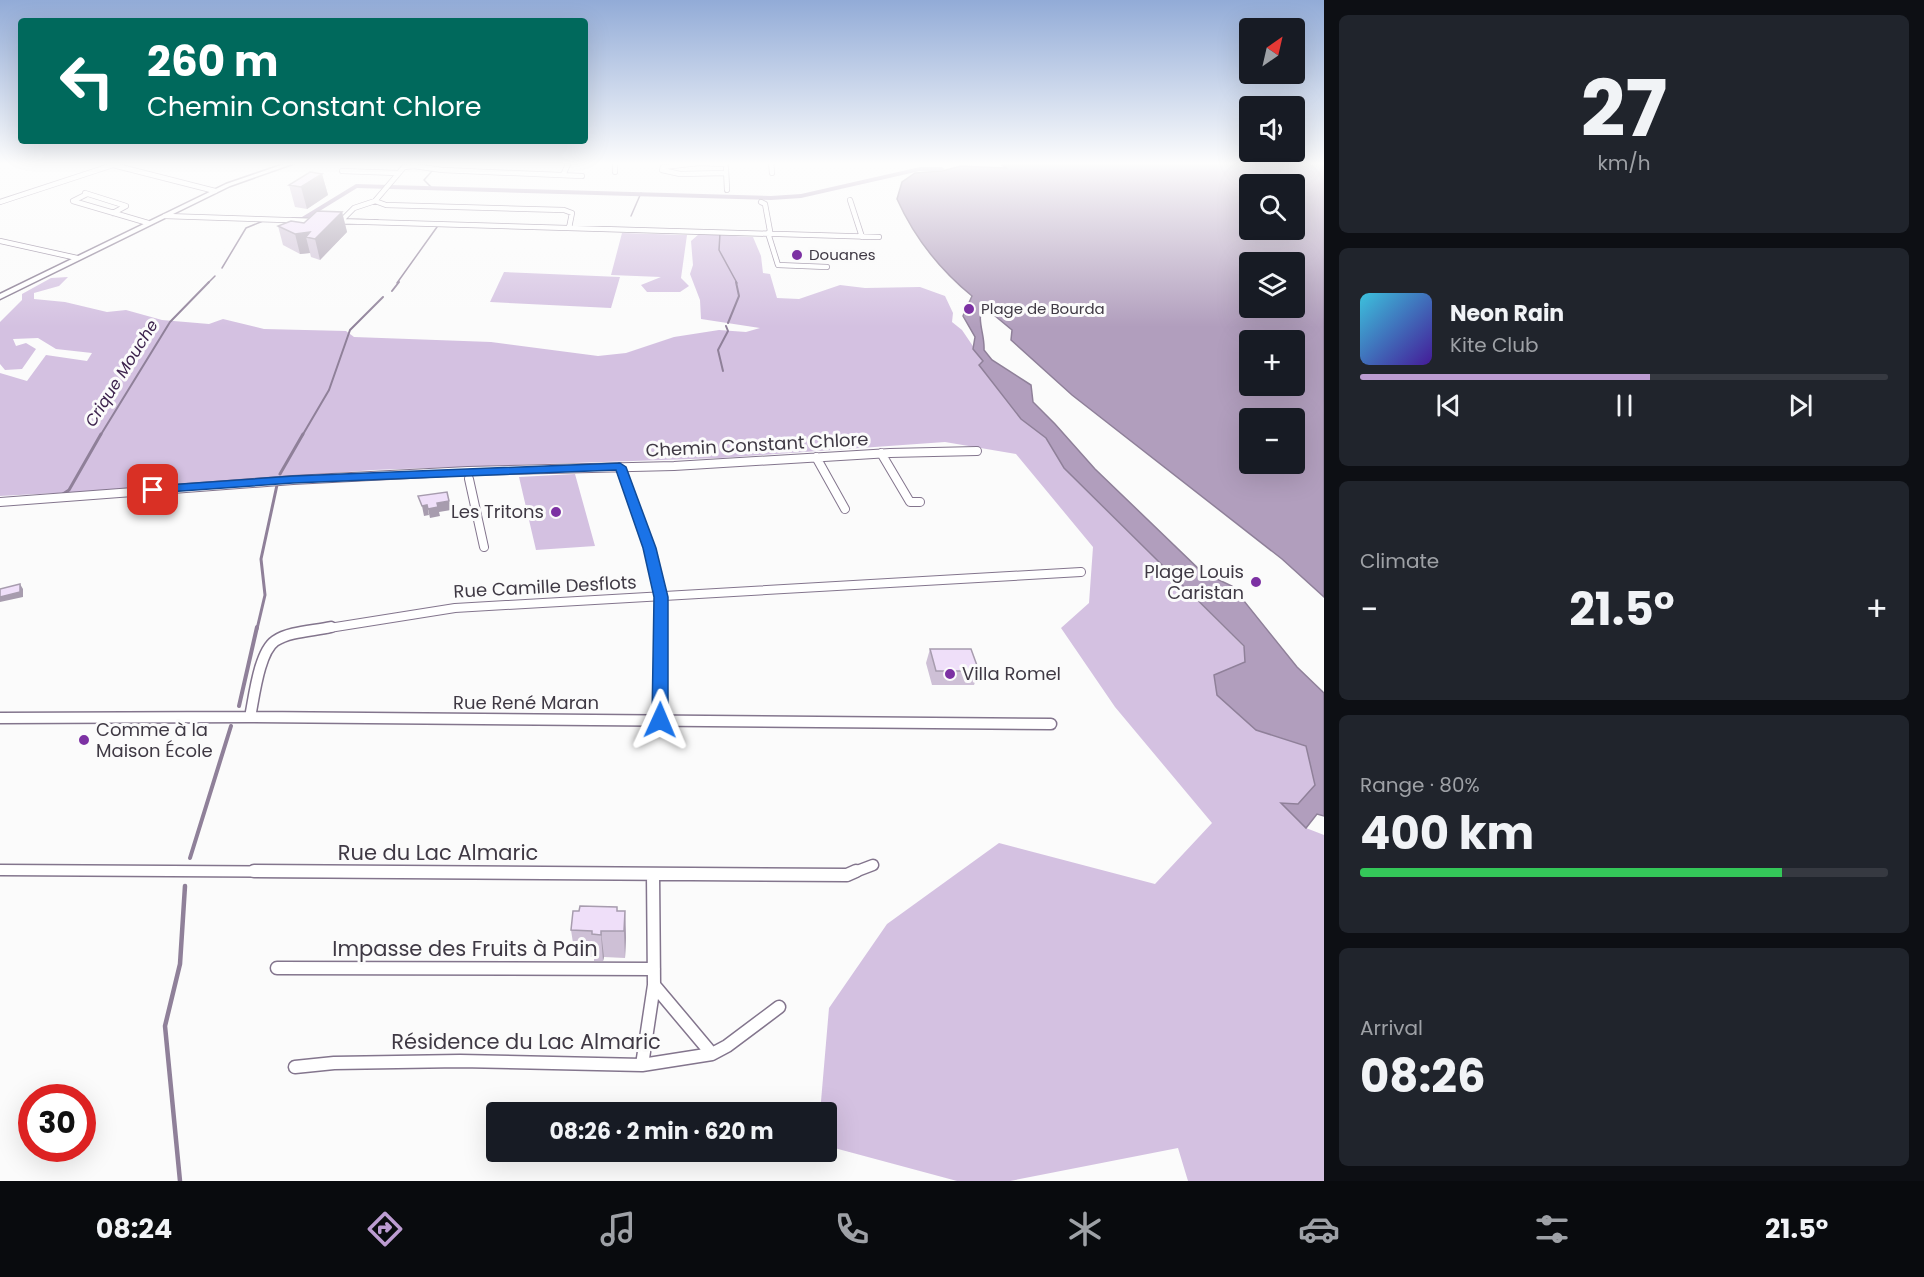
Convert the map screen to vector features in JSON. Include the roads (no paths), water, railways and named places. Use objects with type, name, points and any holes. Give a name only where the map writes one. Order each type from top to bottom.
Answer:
[{"type":"main road","points":[[0,298],[163,217]]},
{"type":"street","points":[[125,217],[148,224]]},
{"type":"street","points":[[197,217],[879,237]]},
{"type":"street","points":[[340,222],[345,217]]},
{"type":"street","points":[[569,228],[571,217]]},
{"type":"street","points":[[767,217],[770,231],[768,233],[778,265],[826,267]]},
{"type":"street","points":[[856,217],[862,237]]},
{"type":"street","points":[[0,241],[77,258]]},
{"type":"street","name":"Chemin Constant Chlore","points":[[0,502],[293,480],[620,467],[880,453],[977,451]]},
{"type":"street","points":[[880,453],[910,502],[920,502]]},
{"type":"street","points":[[816,457],[845,509]]},
{"type":"street","points":[[620,467],[650,548],[661,597],[660,720]]},
{"type":"street","points":[[469,479],[484,547]]},
{"type":"street","name":"Rue Camille Desflots","points":[[250,717],[264,654],[275,641],[288,636],[428,610],[1082,572]]},
{"type":"street","name":"Rue René Maran","points":[[0,718],[250,717],[1051,724]]},
{"type":"street","name":"Rue du Lac Almaric","points":[[0,870],[847,875],[873,865]]},
{"type":"street","points":[[642,1065],[654,985],[654,874]]},
{"type":"street","name":"Impasse des Fruits à Pain","points":[[277,968],[654,969]]},
{"type":"street","points":[[654,985],[712,1054]]},
{"type":"street","name":"Résidence du Lac Almaric","points":[[294,1067],[334,1063],[460,1061],[642,1065],[712,1054],[727,1047],[779,1007]]},
{"type":"waterway","name":"Crique Mouche","points":[[292,219],[306,217]]},
{"type":"waterway","points":[[347,219],[378,220]]},
{"type":"waterway","name":"Crique Mouche","points":[[222,268],[246,228],[263,221]]},
{"type":"waterway","points":[[397,283],[437,227]]},
{"type":"waterway","points":[[720,233],[719,250],[737,283]]},
{"type":"waterway","name":"Crique Mouche","points":[[209,282],[215,276]]},
{"type":"waterway","name":"Crique Mouche","points":[[100,436],[170,322],[209,282]]},
{"type":"waterway","points":[[392,291],[399,282]]},
{"type":"waterway","points":[[728,323],[739,296],[736,282]]},
{"type":"waterway","points":[[302,436],[329,390],[350,330],[383,297]]},
{"type":"waterway","points":[[723,371],[718,350],[728,331],[726,326]]},
{"type":"waterway","name":"Crique Mouche","points":[[63,494],[69,490],[101,434]]},
{"type":"waterway","points":[[280,474],[303,434]]},
{"type":"waterway","points":[[257,629],[265,595],[261,559],[277,485]]},
{"type":"waterway","points":[[239,706],[257,627]]},
{"type":"waterway","points":[[190,858],[231,726]]},
{"type":"waterway","points":[[180,1181],[165,1026],[180,964],[185,886]]},
{"type":"place","name":"Douanes","points":[[797,255]]},
{"type":"place","name":"Plage de Bourda","points":[[969,309]]},
{"type":"place","name":"Les Tritons","points":[[556,512]]},
{"type":"place","name":"Plage Louis Caristan","points":[[1256,582]]},
{"type":"place","name":"Villa Romel","points":[[950,674]]},
{"type":"place","name":"Comme à la Maison École","points":[[84,740]]}]
